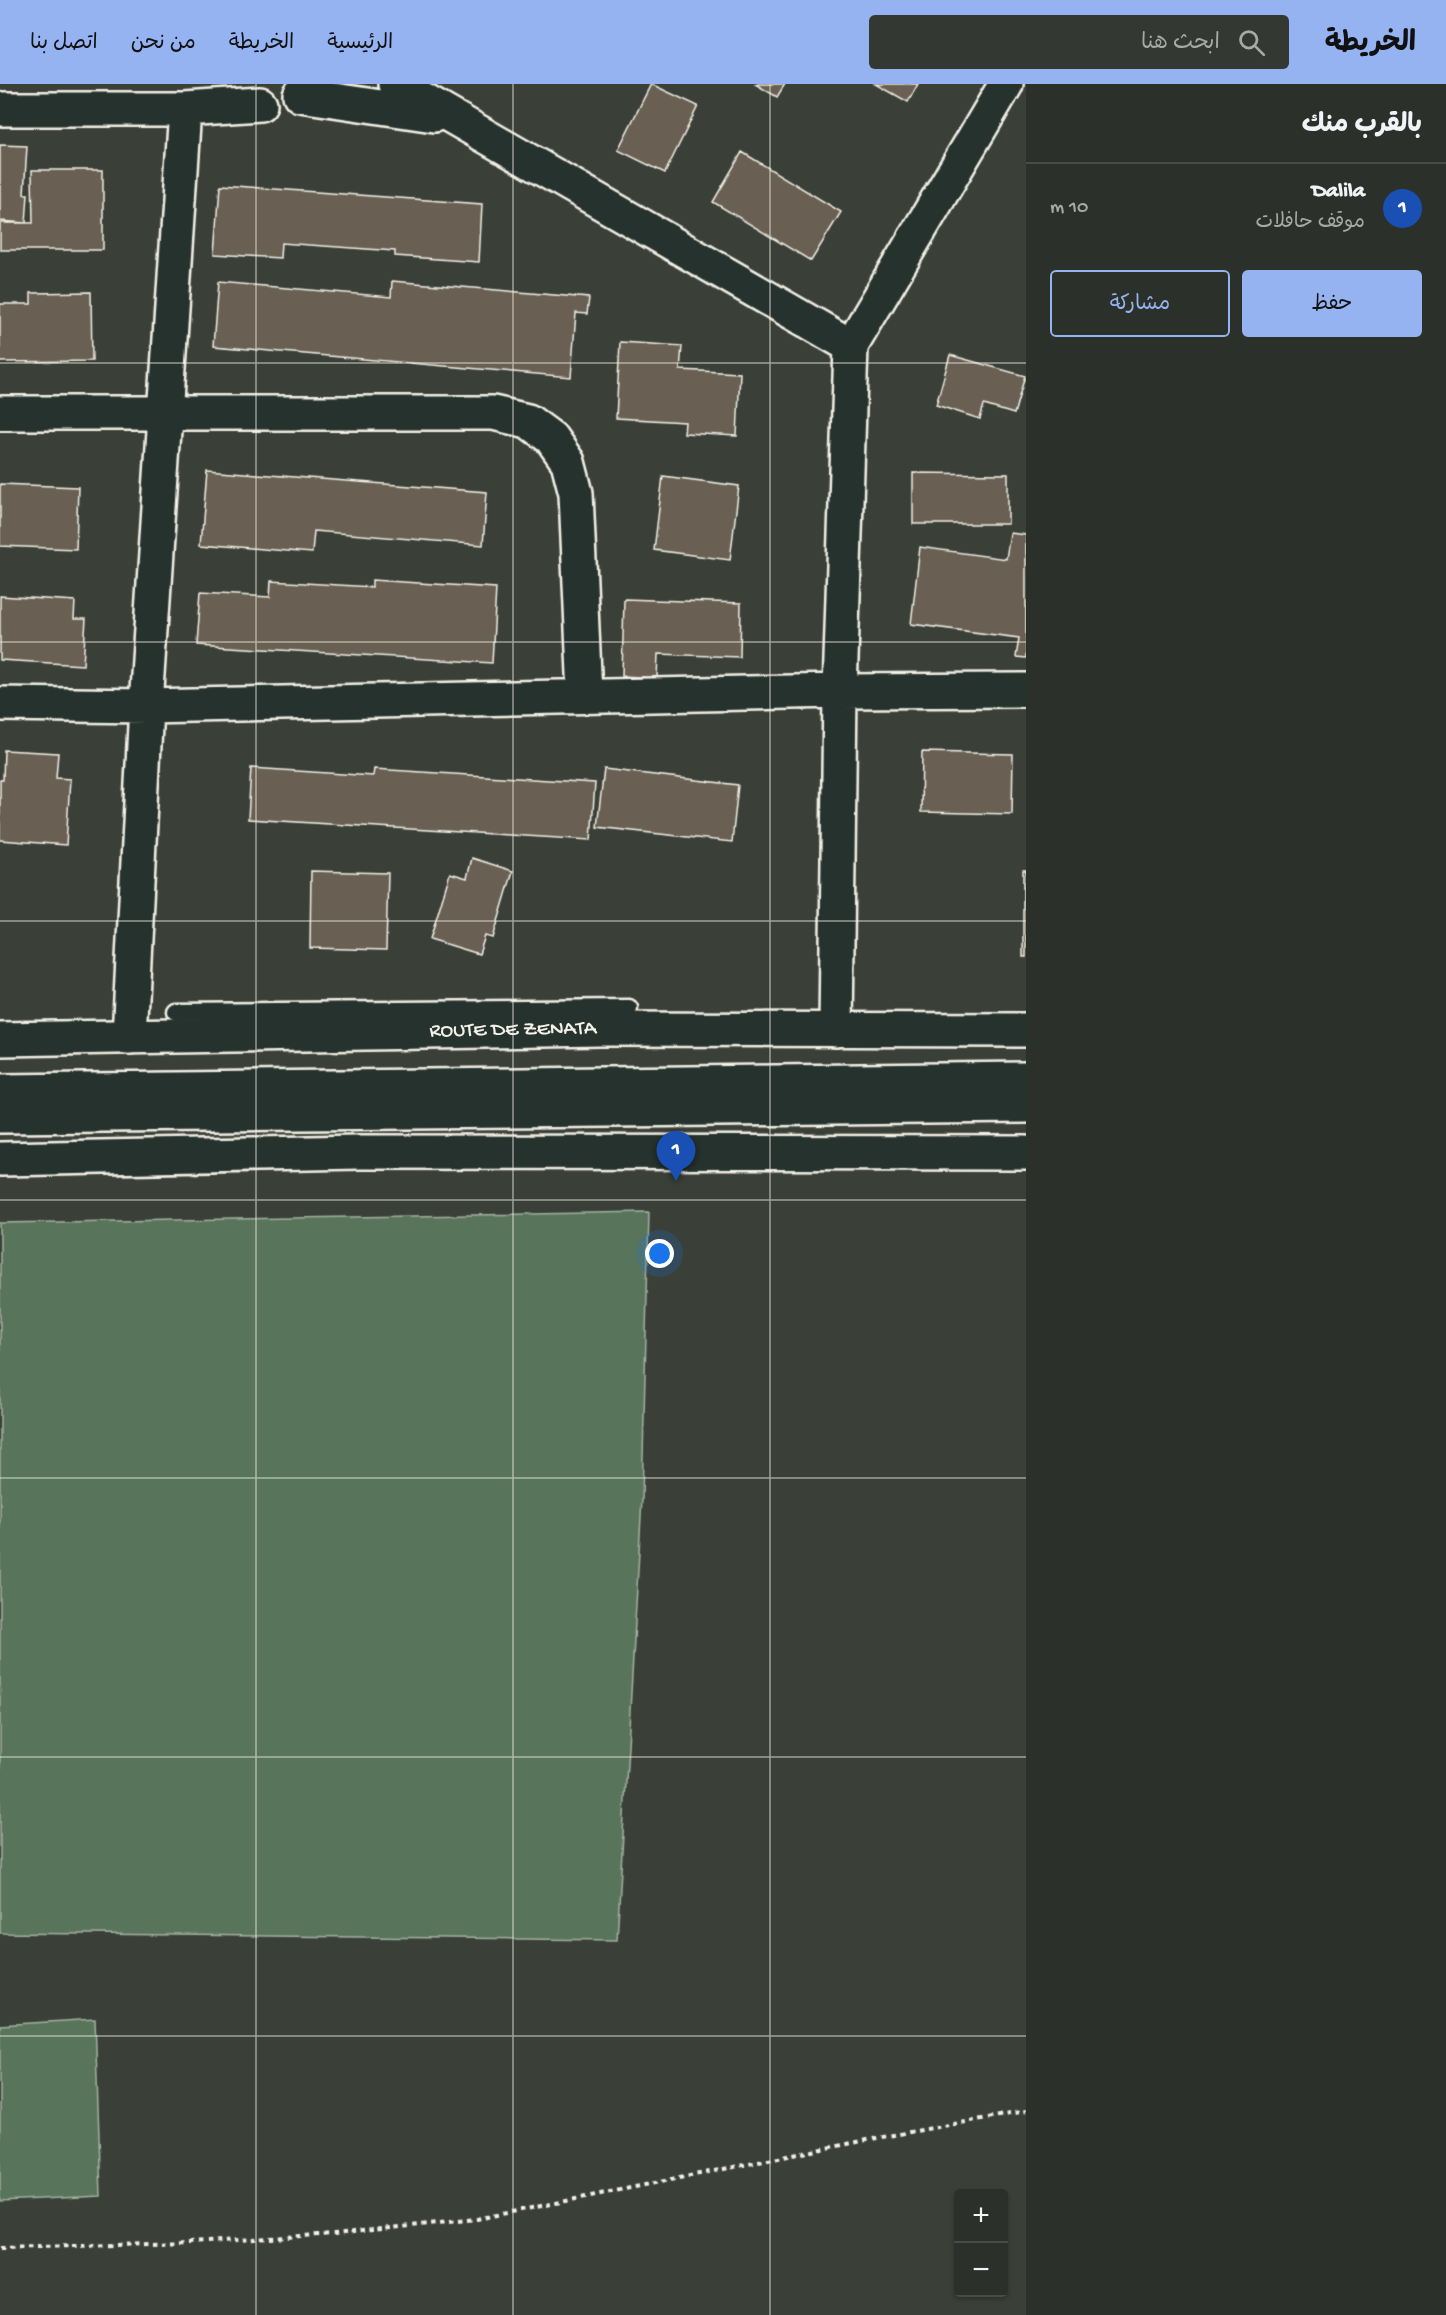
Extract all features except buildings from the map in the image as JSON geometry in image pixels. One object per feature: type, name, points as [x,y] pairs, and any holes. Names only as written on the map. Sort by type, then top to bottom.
[{"type":"street","points":[[395,84],[450,118],[851,346]]},
{"type":"street","points":[[836,1030],[840,691],[851,346],[1005,84]]},
{"type":"street","points":[[0,109],[184,109],[247,94],[285,104],[305,90],[450,118]]},
{"type":"street","points":[[129,1037],[146,706],[184,109]]},
{"type":"street","points":[[0,413],[493,413],[528,421],[551,438],[568,462],[576,492],[585,696]]},
{"type":"street","points":[[0,704],[146,706],[840,691],[1026,690]]},
{"type":"street","name":"ROUTE DE ZENATA","points":[[0,1040],[129,1037],[226,1023],[600,1029],[1026,1030]]},
{"type":"street","points":[[0,1091],[1026,1079]]},
{"type":"street","points":[[0,1116],[1026,1106]]},
{"type":"street","points":[[0,1159],[359,1152],[1026,1153]]},
{"type":"lane","points":[[176,1012],[226,1023],[629,1008]]},
{"type":"path","points":[[0,2248],[201,2242],[334,2234],[477,2219],[877,2138],[1026,2111]]},
{"type":"green space","points":[[649,1212],[642,1499],[617,1940],[0,1933],[0,1223]]},
{"type":"green space","points":[[95,2019],[101,2196],[0,2201],[0,2025]]},
{"type":"place","name":"Dalila","points":[[676,1181]]}]
